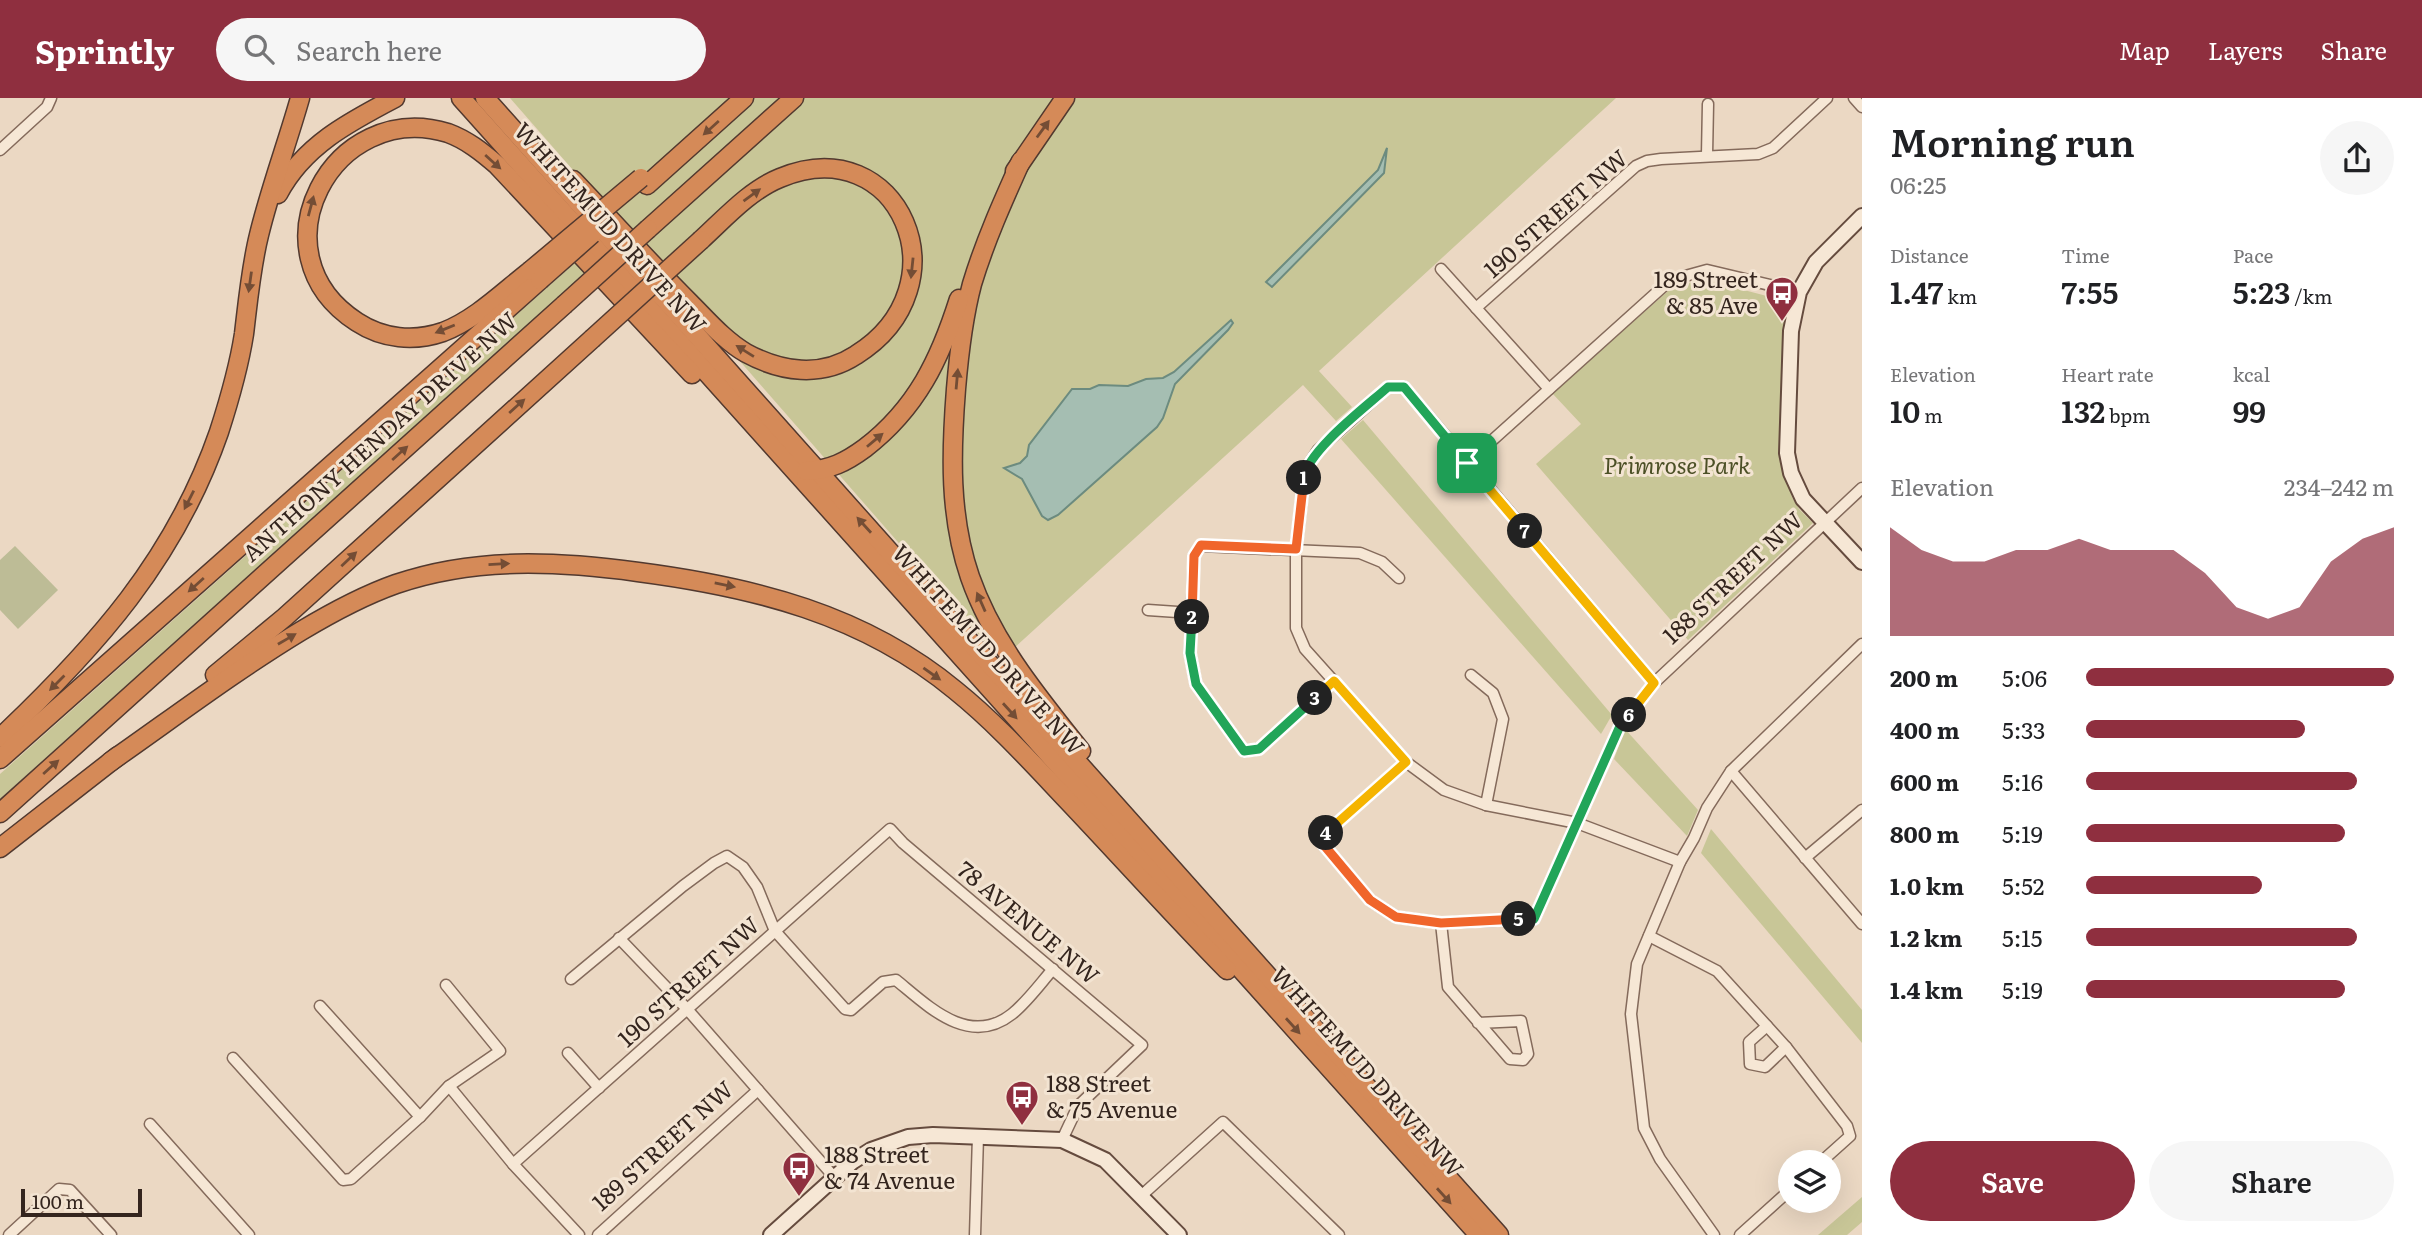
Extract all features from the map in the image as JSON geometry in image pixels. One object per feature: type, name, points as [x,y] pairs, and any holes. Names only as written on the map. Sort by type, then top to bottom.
[{"type":"highway","points":[[0,738],[94,644],[126,603],[168,543],[200,479],[219,431],[243,338],[258,235],[300,98]]},
{"type":"highway","points":[[258,235],[280,191],[305,155],[348,123],[395,98]]},
{"type":"highway","name":"WHITEMUD DRIVE NW","points":[[461,98],[1479,1235]]},
{"type":"highway","name":"WHITEMUD DRIVE NW","points":[[485,98],[1499,1235]]},
{"type":"highway","points":[[0,848],[110,762],[285,617],[592,339],[701,240],[753,194],[778,178],[794,173],[833,169],[864,179],[881,190],[896,206],[911,238],[914,269],[904,304],[893,323],[867,348],[848,361],[825,369],[788,370],[742,351],[713,326],[496,98]]},
{"type":"highway","name":"ANTHONY HENDAY DRIVE NW","points":[[0,759],[535,276],[644,181],[678,157],[744,98]]},
{"type":"highway","name":"ANTHONY HENDAY DRIVE NW","points":[[0,813],[794,98]]},
{"type":"highway","points":[[792,469],[815,471],[833,468],[849,460],[877,439],[912,402],[932,370],[979,237],[997,201],[1065,98]]},
{"type":"highway","points":[[535,276],[443,332],[415,338],[379,334],[359,324],[341,310],[325,292],[318,279],[307,239],[312,200],[320,182],[335,162],[354,145],[380,132],[407,127],[430,128],[446,132],[473,145],[503,172],[838,531],[899,587]]},
{"type":"highway","points":[[1021,161],[986,240],[966,310],[953,425],[952,486],[957,533],[971,578],[999,639],[1059,724],[1194,895]]},
{"type":"highway","points":[[110,762],[265,652],[333,612],[374,593],[417,578],[482,565],[540,562],[587,565],[727,585],[785,600],[851,626],[900,652],[954,689],[995,725],[1032,763],[1226,969],[1274,1006]]},
{"type":"street","points":[[0,149],[47,107],[51,98]]},
{"type":"street","name":"190 STREET NW","points":[[1476,309],[1636,166],[1647,161],[1707,155],[1758,154],[1773,148],[1827,98]]},
{"type":"street","points":[[1854,98],[1862,107]]},
{"type":"street","points":[[1707,155],[1708,104]]},
{"type":"street","points":[[1862,216],[1816,262],[1799,292],[1791,331],[1787,453],[1791,472],[1803,499],[1862,562]]},
{"type":"street","points":[[1441,269],[1549,389]]},
{"type":"street","points":[[1467,463],[1666,284],[1707,270],[1799,292]]},
{"type":"street","points":[[1654,683],[1404,387],[1388,387],[1318,450],[1305,470],[1296,549],[1296,628],[1305,649],[1406,762],[1444,790],[1486,805],[1577,823],[1680,862]]},
{"type":"street","name":"188 STREET NW","points":[[1406,762],[1325,834],[1323,844],[1370,900],[1396,917],[1441,923],[1534,919],[1620,726],[1654,683],[1862,488]]},
{"type":"street","points":[[1334,681],[1259,749],[1244,751],[1196,684],[1190,653],[1194,556],[1201,545],[1360,553],[1382,562],[1399,578]]},
{"type":"street","points":[[1148,610],[1192,613]]},
{"type":"street","points":[[1714,1235],[1660,1159],[1644,1128],[1631,1014],[1637,964],[1680,862],[1695,838],[1707,807],[1731,771],[1862,644]]},
{"type":"street","points":[[1471,676],[1493,693],[1503,719],[1486,805]]},
{"type":"street","points":[[1731,771],[1862,925]]},
{"type":"street","points":[[1805,858],[1862,810]]},
{"type":"street","name":"190 STREET NW","points":[[513,1164],[890,829]]},
{"type":"street","name":"78 AVENUE NW","points":[[890,829],[903,843],[1142,1045],[1079,1106],[1062,1140]]},
{"type":"street","points":[[571,979],[714,863],[727,856],[743,867],[757,887],[775,931],[845,1009],[851,1010],[883,982],[897,980],[947,1020],[963,1025],[994,1023],[1009,1017],[1019,1008],[1053,969]]},
{"type":"street","points":[[1441,923],[1448,987],[1478,1023],[1510,1059],[1523,1060],[1528,1054],[1521,1021],[1478,1023]]},
{"type":"street","points":[[1648,936],[1717,971],[1786,1047],[1847,1126],[1850,1136],[1834,1150]]},
{"type":"street","points":[[619,938],[687,1009],[835,1178]]},
{"type":"street","points":[[233,1058],[343,1180],[351,1179],[420,1118],[449,1086],[500,1051],[446,985]]},
{"type":"street","points":[[320,1006],[420,1118]]},
{"type":"street","points":[[1767,1026],[1749,1042],[1750,1064],[1765,1066],[1786,1047]]},
{"type":"street","points":[[568,1053],[599,1088]]},
{"type":"street","points":[[449,1086],[513,1164],[579,1235]]},
{"type":"street","name":"189 STREET NW","points":[[598,1235],[758,1090]]},
{"type":"street","points":[[1141,1196],[1223,1122],[1339,1235]]},
{"type":"street","points":[[150,1124],[249,1235]]},
{"type":"street","points":[[771,1235],[835,1178],[872,1150],[908,1137],[933,1135],[1062,1140],[1105,1160],[1179,1235]]},
{"type":"street","points":[[975,1235],[978,1136]]},
{"type":"street","points":[[9,1235],[59,1189],[70,1189],[111,1235]]},
{"type":"street","points":[[1740,1235],[1778,1201]]},
{"type":"green space","points":[[510,98],[1616,98],[1319,371],[1352,407],[1336,421],[1303,385],[1001,660]]},
{"type":"green space","points":[[577,261],[586,272],[0,799],[0,774]]},
{"type":"green space","name":"Primrose Park","points":[[1706,280],[1790,302],[1782,412],[1782,464],[1792,497],[1813,523],[1688,640],[1536,464],[1581,424],[1552,393],[1675,285]]},
{"type":"green space","points":[[1363,420],[1612,715],[1601,734],[1341,439]]},
{"type":"green space","points":[[15,546],[58,590],[18,629],[0,610],[0,560]]},
{"type":"green space","points":[[1625,729],[1698,810],[1687,836],[1614,759]]},
{"type":"green space","points":[[1711,829],[1862,1010],[1862,1043],[1701,853]]},
{"type":"green space","points":[[1862,1197],[1862,1222],[1847,1235],[1818,1235]]},
{"type":"shaded area","points":[[1387,148],[1384,173],[1272,287],[1266,282],[1378,170]]},
{"type":"shaded area","points":[[1231,320],[1233,323],[1228,330],[1175,384],[1157,427],[1058,515],[1048,520],[1042,516],[1022,479],[1004,468],[1020,463],[1027,456],[1029,445],[1072,389],[1090,389],[1099,385],[1128,386],[1146,379],[1163,378],[1174,372]]},
{"type":"place","name":"189 Street & 85 Ave","points":[[1782,323]]},
{"type":"place","name":"188 Street & 75 Avenue","points":[[1022,1127]]},
{"type":"place","name":"188 Street & 74 Avenue","points":[[799,1198]]},
{"type":"route","points":[[1388,387],[1404,387],[1467,463],[1654,683],[1620,726],[1534,919],[1441,923],[1396,917],[1370,900],[1323,844],[1325,834],[1406,762],[1334,681],[1259,749],[1244,751],[1196,684],[1190,653],[1194,556],[1201,545],[1296,549],[1305,470],[1318,450],[1388,387]]}]
